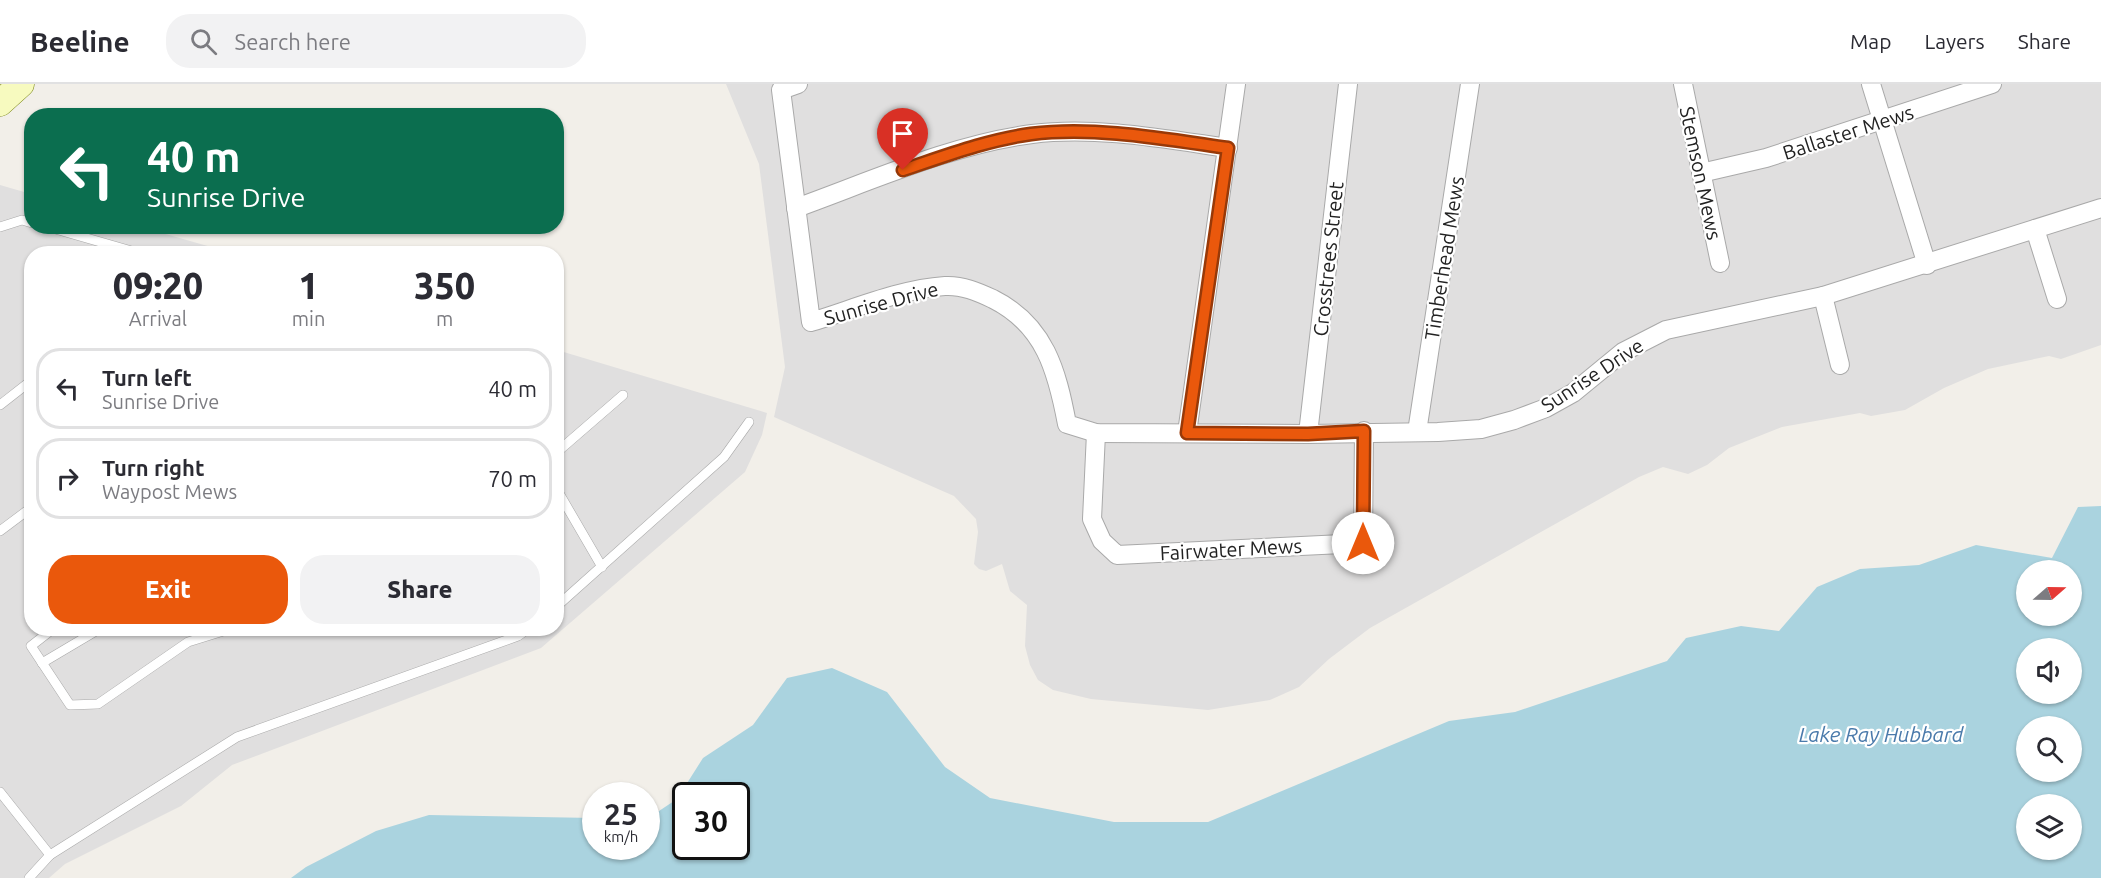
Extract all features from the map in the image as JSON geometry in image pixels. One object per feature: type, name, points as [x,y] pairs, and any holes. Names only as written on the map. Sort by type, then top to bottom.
[{"type":"street","points":[[0,104],[21,84]]},
{"type":"street","points":[[1187,433],[1236,84]]},
{"type":"street","name":"Crosstrees Street","points":[[1308,434],[1348,84]]},
{"type":"street","name":"Timberhead Mews","points":[[1417,432],[1470,84]]},
{"type":"street","name":"Stemson Mews","points":[[1683,84],[1720,263]]},
{"type":"street","points":[[1871,84],[1927,265]]},
{"type":"street","name":"Ballaster Mews","points":[[1701,173],[1766,158],[1992,84]]},
{"type":"street","name":"Sunrise Drive","points":[[789,87],[796,208],[811,322],[915,291],[947,286],[974,290],[1022,317],[1053,364],[1067,424],[1096,433],[1308,434],[1481,429],[1546,408],[1573,393],[1623,352],[1665,330],[1823,296],[1927,265],[2101,208]]},
{"type":"street","points":[[796,208],[946,155],[994,141],[1034,134],[1085,133],[1156,138],[1228,148]]},
{"type":"street","points":[[2035,230],[2057,299]]},
{"type":"street","points":[[1823,296],[1840,365]]},
{"type":"street","name":"Fairwater Mews","points":[[1096,433],[1092,519],[1102,541],[1117,555],[1363,543],[1364,431]]},
{"type":"lane","points":[[0,227],[24,221]]},
{"type":"lane","points":[[73,234],[114,246]]},
{"type":"lane","points":[[0,405],[24,386]]},
{"type":"lane","points":[[564,446],[623,395]]},
{"type":"lane","points":[[564,600],[724,457],[749,422]]},
{"type":"lane","points":[[564,502],[602,567]]},
{"type":"lane","points":[[0,531],[24,513]]},
{"type":"lane","points":[[44,636],[31,646],[70,705],[98,704],[188,642],[207,636]]},
{"type":"lane","points":[[42,663],[88,636]]},
{"type":"lane","points":[[29,878],[50,855],[237,737],[462,657],[512,636]]},
{"type":"lane","points":[[0,792],[50,855]]},
{"type":"shaded area","points":[[726,84],[2101,84],[2101,345],[2061,359],[2049,356],[1988,369],[1944,388],[1905,410],[1871,416],[1860,413],[1782,427],[1729,448],[1707,465],[1688,474],[1663,467],[1639,477],[1370,628],[1329,659],[1299,687],[1270,700],[1208,710],[1091,699],[1053,690],[1038,680],[1030,665],[1025,646],[1027,605],[1010,591],[1002,564],[986,571],[974,564],[978,532],[976,519],[954,496],[774,417],[785,367],[759,164]]},
{"type":"shaded area","points":[[0,185],[24,192],[24,234],[166,234],[208,246],[24,246],[24,636],[555,636],[541,648],[232,765],[181,806],[65,864],[49,878],[0,878]]},
{"type":"shaded area","points":[[564,352],[767,413],[762,435],[745,472],[564,628]]},
{"type":"water","name":"Lake Ray Hubbard","points":[[2101,506],[2101,878],[291,878],[306,867],[376,831],[429,815],[582,818],[582,860],[660,860],[660,810],[672,802],[672,860],[750,860],[750,782],[688,782],[703,758],[753,725],[787,678],[832,668],[887,692],[945,767],[990,798],[1114,822],[1208,822],[1449,721],[1515,712],[1667,661],[1686,638],[1741,626],[1779,631],[1817,587],[1860,569],[1919,565],[1976,545],[2052,558],[2078,507]]},
{"type":"route","points":[[903,170],[994,141],[1034,134],[1085,133],[1156,138],[1228,148],[1187,433],[1308,434],[1364,431],[1363,543]]}]
